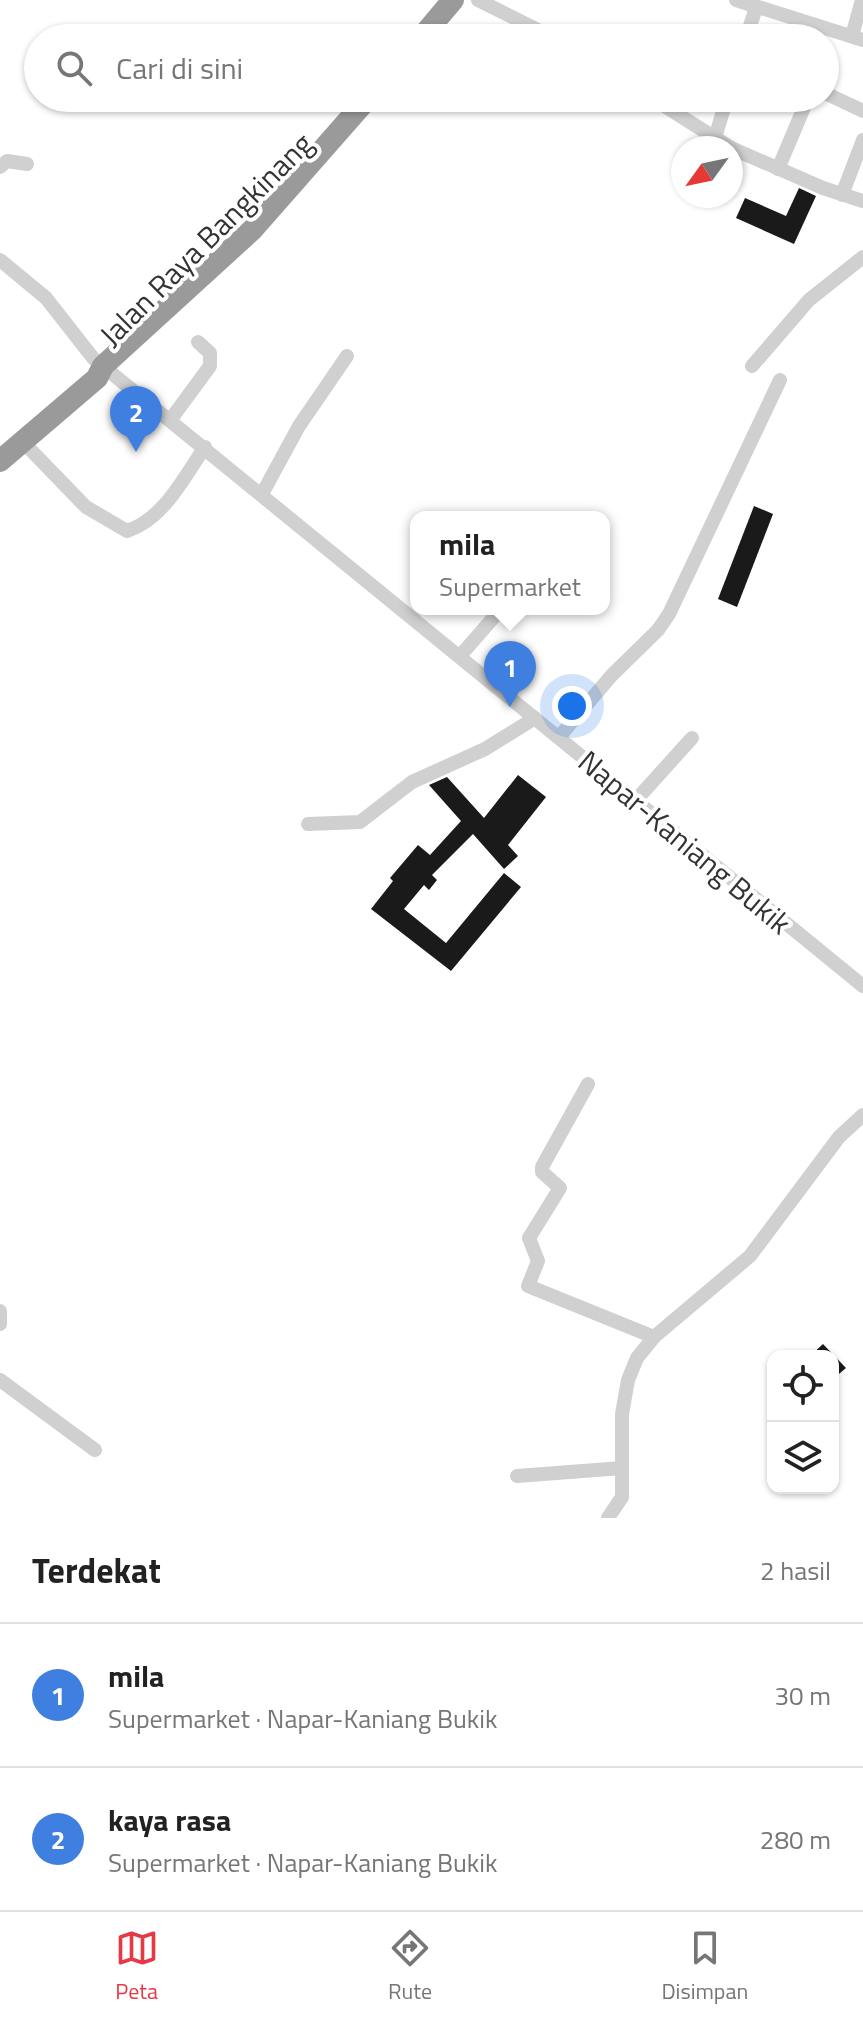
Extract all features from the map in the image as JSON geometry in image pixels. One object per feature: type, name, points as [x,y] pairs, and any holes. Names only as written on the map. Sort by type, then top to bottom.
[{"type":"highway","points":[[435,24],[453,0]]},
{"type":"highway","points":[[440,24],[467,0]]},
{"type":"highway","name":"Jalan Raya Bangkinang","points":[[355,123],[361,112]]},
{"type":"highway","name":"Jalan Raya Bangkinang","points":[[0,461],[259,237],[355,123],[368,112]]},
{"type":"street","points":[[478,0],[526,24]]},
{"type":"street","points":[[736,0],[810,24]]},
{"type":"street","points":[[857,38],[862,0]]},
{"type":"street","points":[[751,24],[756,8]]},
{"type":"street","points":[[839,100],[863,111]]},
{"type":"street","points":[[672,112],[707,136]]},
{"type":"street","points":[[716,136],[723,112]]},
{"type":"street","points":[[778,169],[802,112]]},
{"type":"street","points":[[842,195],[863,140]]},
{"type":"street","points":[[743,153],[863,201]]},
{"type":"street","points":[[0,167],[7,161],[27,164]]},
{"type":"street","points":[[752,366],[809,300],[863,257]]},
{"type":"street","name":"Napar-Kaniang Bukik","points":[[0,260],[46,298],[104,373],[171,419],[863,986]]},
{"type":"street","points":[[171,419],[210,366],[210,353],[198,342]]},
{"type":"street","points":[[262,494],[299,426],[347,356]]},
{"type":"street","points":[[559,737],[612,675],[658,630],[669,614],[780,380]]},
{"type":"street","points":[[24,443],[86,507],[127,531],[148,521],[163,506],[205,447]]},
{"type":"street","points":[[460,656],[496,615]]},
{"type":"street","points":[[308,824],[360,822],[412,782],[485,749],[535,718]]},
{"type":"street","points":[[636,800],[692,738]]},
{"type":"street","points":[[588,1084],[542,1167],[542,1172],[560,1188],[529,1238],[538,1261],[528,1286],[654,1337]]},
{"type":"street","points":[[608,1518],[622,1497],[622,1414],[628,1380],[637,1358],[654,1337],[750,1256],[839,1137],[863,1115]]},
{"type":"street","points":[[0,1311],[0,1324]]},
{"type":"street","points":[[0,1380],[95,1450]]},
{"type":"street","points":[[517,1476],[622,1468]]},
{"type":"building","points":[[799,188],[816,196],[794,244],[736,218],[745,198],[786,216]]},
{"type":"building","points":[[754,506],[773,514],[737,607],[718,599]]},
{"type":"building","points":[[518,775],[546,797],[508,845],[518,856],[504,869],[473,834],[432,875],[437,880],[429,890],[424,885],[404,909],[446,943],[504,873],[521,887],[451,971],[371,909],[393,881],[390,878],[418,845],[430,855],[461,821],[429,785],[447,777],[484,818]]},
{"type":"building","points":[[839,1361],[846,1368],[839,1374]]},
{"type":"place","name":"kaya rasa","points":[[136,452]]},
{"type":"place","name":"mila","points":[[510,707]]}]
